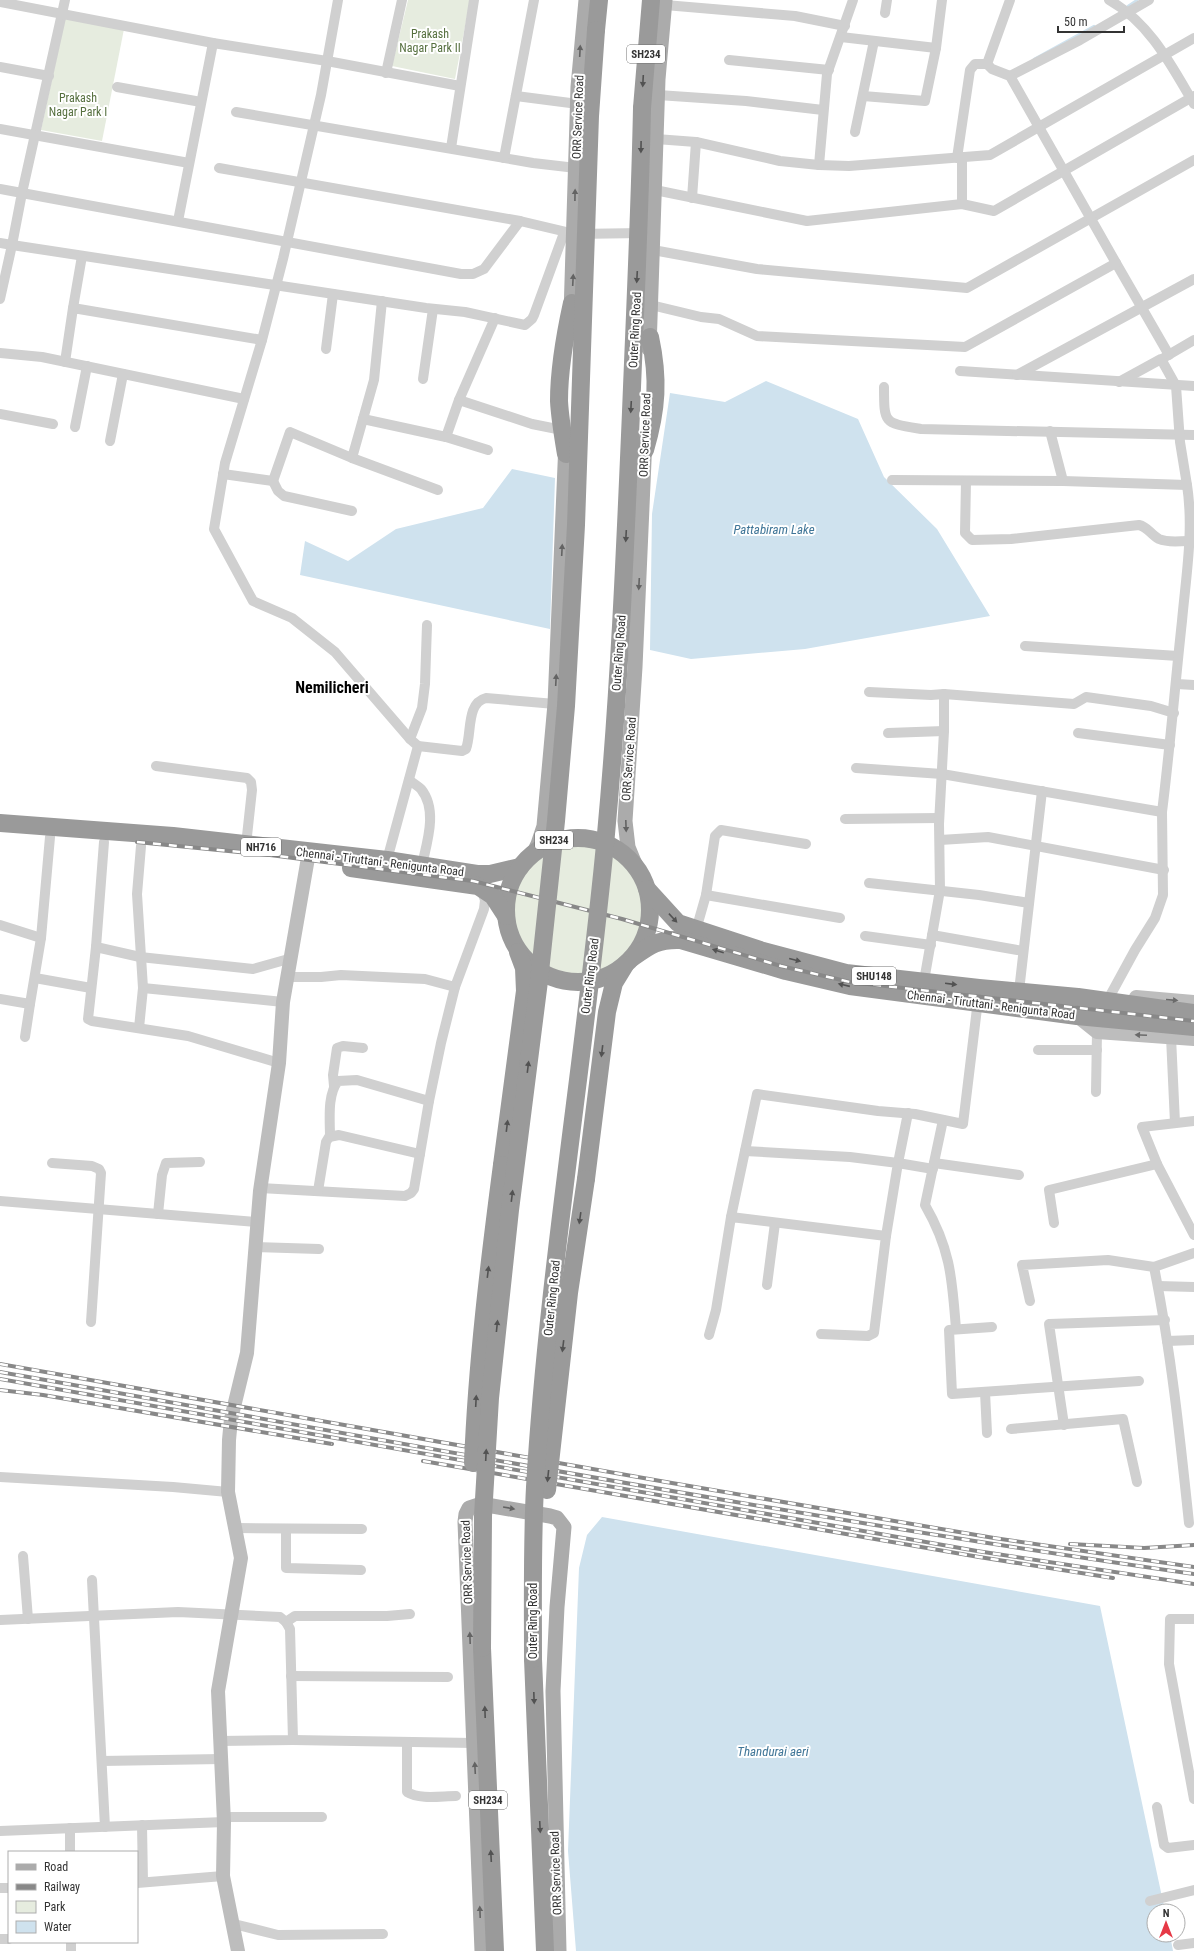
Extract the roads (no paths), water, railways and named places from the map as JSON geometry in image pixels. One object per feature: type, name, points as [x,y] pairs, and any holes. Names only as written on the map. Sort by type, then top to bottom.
[{"type":"highway","name":"SH234","points":[[495,1951],[482,1622],[483,1516],[490,1398],[511,1202],[539,981],[556,822],[567,699],[576,533],[590,116],[599,0]]},
{"type":"highway","name":"Outer Ring Road","points":[[545,1951],[533,1648],[535,1489],[560,1230],[606,835],[616,711],[626,525],[638,252],[642,108],[660,2]]},
{"type":"highway","points":[[566,454],[562,430],[560,383],[564,343],[572,303]]},
{"type":"highway","points":[[645,450],[652,424],[656,392],[654,359],[650,337]]},
{"type":"highway","name":"Chennai - Tiruttani - Renigunta Road","points":[[0,823],[173,836],[246,845],[309,858],[478,886],[493,896],[506,916]]},
{"type":"highway","name":"Chennai - Tiruttani - Renigunta Road","points":[[0,834],[309,858],[387,860],[477,874],[490,874],[526,861],[546,846],[557,842],[573,839],[590,840],[606,844],[621,853],[637,869],[647,889],[650,903],[650,918],[646,932],[630,959]]},
{"type":"highway","name":"Chennai - Tiruttani - Renigunta Road","points":[[526,861],[509,890],[506,916],[509,930],[514,943],[530,963],[551,976],[563,980],[588,981],[600,978],[612,973],[652,944],[667,940],[681,940],[786,971],[850,986],[978,995],[1019,991],[1078,996],[1194,1013]]},
{"type":"highway","name":"Chennai - Tiruttani - Renigunta Road","points":[[647,889],[678,923],[764,951],[846,973],[924,981],[978,995],[1077,1016],[1194,1027]]},
{"type":"highway","points":[[482,1622],[474,1563],[472,1530],[476,1395],[486,1292],[525,990],[524,968],[514,943]]},
{"type":"highway","points":[[533,1648],[555,1409],[586,1179],[606,1012],[614,983],[630,959]]},
{"type":"main road","name":"ORR Service Road","points":[[526,861],[542,831],[539,803],[546,752],[552,734],[555,704],[572,303],[569,234],[576,168],[581,41],[586,0]]},
{"type":"main road","points":[[650,337],[660,2]]},
{"type":"main road","name":"ORR Service Road","points":[[637,869],[626,836],[626,794],[634,680],[645,450]]},
{"type":"main road","name":"ORR Service Road","points":[[482,1951],[473,1743],[466,1514],[469,1508],[481,1504],[557,1518],[564,1527],[565,1536],[557,1607],[553,1683],[555,1840],[559,1951]]},
{"type":"street","points":[[0,299],[65,0]]},
{"type":"street","points":[[338,0],[327,62],[301,183],[262,340],[223,474],[214,529],[253,602],[292,618],[336,652],[410,739],[418,746],[462,751],[466,749],[473,710],[476,702],[480,699],[486,698],[555,704]]},
{"type":"street","points":[[386,73],[402,0]]},
{"type":"street","points":[[451,148],[474,0]]},
{"type":"street","points":[[504,158],[533,0]]},
{"type":"street","points":[[819,165],[828,70],[845,26],[853,0]]},
{"type":"street","points":[[885,13],[887,0]]},
{"type":"street","points":[[862,96],[925,101],[936,48],[942,0]]},
{"type":"street","points":[[988,64],[1010,0]]},
{"type":"street","points":[[655,190],[807,221],[962,204],[994,211],[1063,171],[1193,100],[1166,54],[1129,12],[1109,0]]},
{"type":"street","points":[[1010,76],[1080,40],[1149,0]]},
{"type":"street","points":[[0,2],[213,43],[460,86]]},
{"type":"street","points":[[660,2],[796,16],[845,26]]},
{"type":"street","points":[[841,37],[936,48]]},
{"type":"street","points":[[656,139],[696,142],[780,161],[819,165],[849,166],[990,155],[1194,38]]},
{"type":"street","points":[[855,132],[874,41]]},
{"type":"street","points":[[178,222],[213,43]]},
{"type":"street","points":[[729,60],[828,70]]},
{"type":"street","points":[[962,204],[959,158],[970,70],[975,64],[988,64]]},
{"type":"street","points":[[988,64],[992,69],[1010,76],[1141,308],[1165,357],[1176,386],[1179,435],[1188,485],[1191,517],[1188,541],[1191,562],[1178,656],[1177,684],[1162,812],[1164,870],[1163,895],[1155,918],[1135,950],[1111,994]]},
{"type":"street","points":[[0,67],[49,76]]},
{"type":"street","points":[[117,87],[201,102]]},
{"type":"street","points":[[658,95],[746,101],[824,110]]},
{"type":"street","points":[[516,96],[578,104]]},
{"type":"street","points":[[236,112],[504,158],[576,168]]},
{"type":"street","points":[[0,129],[189,163]]},
{"type":"street","points":[[692,198],[696,142]]},
{"type":"street","points":[[653,250],[757,269],[967,288],[1194,160]]},
{"type":"street","points":[[219,168],[520,222],[569,234],[654,233]]},
{"type":"street","points":[[0,189],[461,274],[473,274],[484,269],[494,258],[520,222]]},
{"type":"street","points":[[0,243],[495,318],[522,325],[532,319],[569,234]]},
{"type":"street","points":[[65,362],[82,256]]},
{"type":"street","points":[[651,305],[701,317],[718,319],[757,336],[965,347],[1116,263]]},
{"type":"street","points":[[1017,375],[1194,279]]},
{"type":"street","points":[[326,349],[334,294]]},
{"type":"street","points":[[352,458],[374,380],[382,301]]},
{"type":"street","points":[[73,308],[262,340]]},
{"type":"street","points":[[423,379],[433,309]]},
{"type":"street","points":[[446,437],[459,400],[495,318]]},
{"type":"street","points":[[1119,382],[1194,340]]},
{"type":"street","points":[[0,353],[42,356],[244,399]]},
{"type":"street","points":[[75,427],[87,366]]},
{"type":"street","points":[[960,371],[1194,386]]},
{"type":"street","points":[[110,441],[123,374]]},
{"type":"street","points":[[884,387],[884,412],[886,418],[897,425],[921,429],[1194,435]]},
{"type":"street","points":[[459,400],[532,424],[562,430]]},
{"type":"street","points":[[0,414],[53,424]]},
{"type":"street","points":[[364,419],[446,437],[488,450]]},
{"type":"street","points":[[1050,431],[1063,482]]},
{"type":"street","points":[[352,511],[284,496],[278,491],[273,481],[290,432],[352,458],[438,490]]},
{"type":"street","points":[[223,474],[273,481]]},
{"type":"street","points":[[892,480],[1188,485]]},
{"type":"street","points":[[966,481],[965,533],[972,540],[1011,539],[1139,525],[1147,528],[1160,539],[1167,541],[1188,541]]},
{"type":"street","points":[[410,739],[422,708],[425,684],[427,625]]},
{"type":"street","points":[[1025,646],[1178,656]]},
{"type":"street","points":[[1177,684],[1194,684]]},
{"type":"street","points":[[869,692],[931,695],[944,694],[1074,704],[1086,697],[1151,706],[1174,713]]},
{"type":"street","points":[[924,981],[940,890],[940,818],[944,694]]},
{"type":"street","points":[[888,733],[944,731]]},
{"type":"street","points":[[1078,733],[1170,745]]},
{"type":"street","points":[[387,860],[418,746]]},
{"type":"street","points":[[156,766],[247,778],[251,782],[252,790],[246,845]]},
{"type":"street","points":[[856,768],[942,774],[1162,812]]},
{"type":"street","points":[[409,780],[421,789],[428,803],[430,829],[422,865]]},
{"type":"street","points":[[1019,991],[1042,791]]},
{"type":"street","points":[[845,819],[940,818]]},
{"type":"street","points":[[696,930],[706,895],[714,836],[721,830],[806,844]]},
{"type":"street","points":[[25,1037],[41,938],[50,837]]},
{"type":"street","points":[[940,840],[988,837],[1164,870]]},
{"type":"street","points":[[104,842],[96,947],[88,1019],[92,1021],[188,1036],[279,1063]]},
{"type":"street","points":[[139,1028],[143,988],[140,957],[138,894],[141,846]]},
{"type":"street","points":[[238,1951],[234,1924],[223,1876],[224,1820],[218,1691],[241,1558],[237,1528],[228,1492],[228,1440],[231,1419],[247,1353],[260,1188],[279,1063],[283,1002],[289,977],[309,858]]},
{"type":"street","points":[[869,883],[940,890],[1028,903]]},
{"type":"street","points":[[260,1188],[405,1196],[411,1193],[414,1189],[429,1101],[441,1043],[456,988],[484,909],[485,900],[483,893],[478,886]]},
{"type":"street","points":[[706,895],[840,918]]},
{"type":"street","points":[[0,925],[41,938]]},
{"type":"street","points":[[865,936],[932,940],[1023,951]]},
{"type":"street","points":[[96,947],[140,957],[253,969],[292,958]]},
{"type":"street","points":[[289,977],[321,977],[341,975],[425,979],[456,988]]},
{"type":"street","points":[[35,978],[91,988]]},
{"type":"street","points":[[143,988],[283,1002]]},
{"type":"street","points":[[1078,996],[1111,994],[1194,1002]]},
{"type":"street","points":[[710,1335],[716,1310],[731,1217],[757,1094],[878,1111],[908,1113],[964,1124],[978,995]]},
{"type":"street","points":[[0,999],[30,1004]]},
{"type":"street","points":[[1077,1016],[1097,1032],[1194,1039]]},
{"type":"street","points":[[1096,1092],[1097,1032]]},
{"type":"street","points":[[1171,1037],[1175,1123]]},
{"type":"street","points":[[318,1191],[326,1142],[330,1137],[330,1115],[334,1086],[333,1075],[337,1048],[343,1046],[364,1048]]},
{"type":"street","points":[[1038,1050],[1097,1050]]},
{"type":"street","points":[[334,1086],[338,1081],[357,1080],[429,1101]]},
{"type":"street","points":[[821,1334],[868,1336],[874,1333],[886,1236],[898,1162],[908,1113]]},
{"type":"street","points":[[942,1120],[925,1205],[938,1227],[951,1268],[956,1329]]},
{"type":"street","points":[[1194,1120],[1142,1127],[1157,1164],[1194,1235]]},
{"type":"street","points":[[330,1137],[339,1135],[420,1154]]},
{"type":"street","points":[[745,1151],[850,1157],[1019,1175]]},
{"type":"street","points":[[158,1214],[162,1175],[166,1163],[200,1162]]},
{"type":"street","points":[[52,1163],[92,1166],[99,1169],[101,1173],[91,1322]]},
{"type":"street","points":[[1054,1223],[1049,1190],[1157,1164]]},
{"type":"street","points":[[0,1201],[257,1222]]},
{"type":"street","points":[[731,1217],[886,1236]]},
{"type":"street","points":[[767,1285],[775,1223]]},
{"type":"street","points":[[256,1247],[318,1249]]},
{"type":"street","points":[[1030,1301],[1022,1265],[1108,1260],[1154,1267],[1194,1253]]},
{"type":"street","points":[[1154,1267],[1165,1320],[1179,1422],[1189,1523]]},
{"type":"street","points":[[1158,1286],[1194,1286]]},
{"type":"street","points":[[1064,1425],[1049,1324],[1165,1320]]},
{"type":"street","points":[[992,1328],[949,1330],[952,1394],[1139,1381]]},
{"type":"street","points":[[1167,1341],[1194,1340]]},
{"type":"street","points":[[985,1392],[987,1433]]},
{"type":"street","points":[[1011,1429],[1123,1419],[1137,1482]]},
{"type":"street","points":[[0,1477],[228,1492]]},
{"type":"street","points":[[237,1528],[362,1529]]},
{"type":"street","points":[[286,1529],[286,1568],[361,1570]]},
{"type":"street","points":[[23,1556],[28,1619]]},
{"type":"street","points":[[92,1580],[105,1827]]},
{"type":"street","points":[[0,1620],[178,1612],[280,1617],[286,1622],[290,1629],[292,1740]]},
{"type":"street","points":[[286,1622],[295,1616],[380,1616],[410,1614]]},
{"type":"street","points":[[1194,1619],[1170,1618],[1169,1664],[1192,1779],[1194,1799]]},
{"type":"street","points":[[291,1676],[448,1677]]},
{"type":"street","points":[[220,1741],[292,1740],[473,1743]]},
{"type":"street","points":[[407,1742],[407,1792],[412,1796],[456,1796]]},
{"type":"street","points":[[102,1761],[221,1759]]},
{"type":"street","points":[[1157,1807],[1164,1845],[1168,1848],[1194,1845]]},
{"type":"street","points":[[0,1831],[224,1820],[322,1817]]},
{"type":"street","points":[[142,1825],[140,1882],[223,1876]]},
{"type":"street","points":[[70,1828],[70,1851]]},
{"type":"street","points":[[1150,1901],[1194,1890]]},
{"type":"street","points":[[234,1924],[278,1935],[383,1934]]},
{"type":"street","points":[[1178,1945],[1194,1943]]},
{"type":"water","name":"Pattabiram Lake","points":[[766,381],[858,419],[884,477],[937,529],[990,616],[805,649],[691,659],[650,650],[652,514],[670,393],[725,402]]},
{"type":"water","points":[[512,469],[555,478],[550,629],[300,575],[305,541],[348,561],[396,529],[483,508]]},
{"type":"water","name":"Thandurai aeri","points":[[602,1517],[1100,1606],[1163,1903],[1146,1903],[1146,1943],[1172,1943],[1173,1951],[576,1951],[568,1851],[579,1568],[587,1535]]},
{"type":"waterway","points":[[1128,6],[1137,0]]},
{"type":"waterway","points":[[1034,59],[1094,26]]},
{"type":"railway","points":[[137,842],[270,855],[473,881],[622,919],[781,966],[850,982],[1194,1021]]},
{"type":"railway","points":[[0,1364],[666,1482],[994,1538],[1194,1567]]},
{"type":"railway","points":[[0,1372],[596,1478],[1044,1552],[1194,1574]]},
{"type":"railway","points":[[0,1379],[977,1551],[1194,1584]]},
{"type":"railway","points":[[0,1390],[43,1395],[332,1444]]},
{"type":"railway","points":[[423,1461],[979,1557],[1113,1578]]},
{"type":"railway","points":[[1070,1544],[1144,1548],[1194,1545]]},
{"type":"district","name":"Nemilicheri","points":[[332,687]]},
{"type":"park label","name":"Prakash Nagar Park II","points":[[430,41]]},
{"type":"park label","name":"Prakash Nagar Park I","points":[[78,105]]}]
